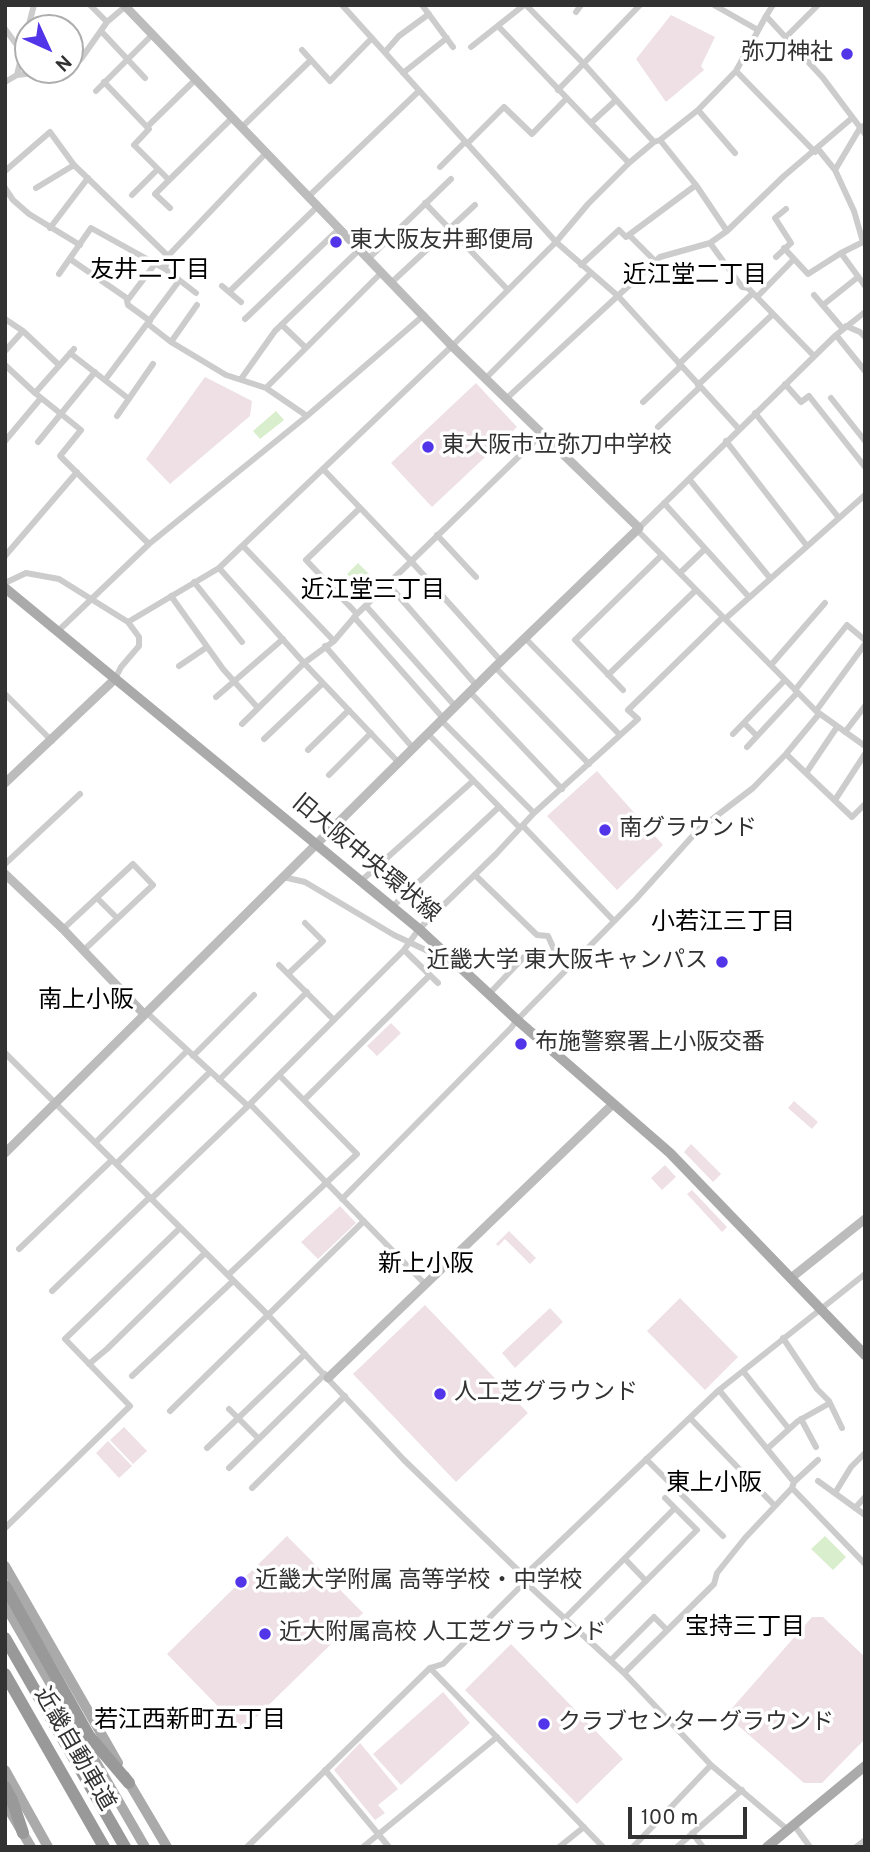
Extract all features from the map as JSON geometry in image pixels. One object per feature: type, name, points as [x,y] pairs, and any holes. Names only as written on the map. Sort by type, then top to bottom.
[{"type":"highway","points":[[5,1586],[89,1736],[129,1783]]},
{"type":"highway","name":"近畿自動車道","points":[[5,1638],[125,1847]]},
{"type":"highway","name":"近畿自動車道","points":[[5,1674],[104,1847]]},
{"type":"highway","points":[[5,1787],[23,1833]]},
{"type":"main road","name":"旧大阪中央環状線","points":[[6,588],[419,929],[517,1020],[670,1153],[865,1355]]},
{"type":"main road","points":[[5,1566],[166,1847]]},
{"type":"main road","points":[[5,1605],[145,1847]]},
{"type":"main road","points":[[767,1847],[865,1766]]},
{"type":"main road","points":[[5,1770],[48,1847]]},
{"type":"main road","points":[[5,1803],[31,1847]]},
{"type":"street","points":[[90,5],[107,22]]},
{"type":"street","points":[[342,5],[556,242],[618,296],[738,429]]},
{"type":"street","points":[[422,5],[453,47]]},
{"type":"street","points":[[471,47],[525,5],[657,141],[696,185],[702,198],[727,231]]},
{"type":"street","points":[[576,12],[581,5]]},
{"type":"street","points":[[558,90],[640,5]]},
{"type":"street","points":[[714,5],[758,30]]},
{"type":"street","points":[[128,622],[219,568],[243,546],[452,346],[556,242],[588,204],[629,163],[698,110],[736,71],[773,5]]},
{"type":"street","points":[[786,37],[818,5]]},
{"type":"street","points":[[84,55],[107,22],[126,6],[452,346],[543,433],[796,692],[817,712],[865,746]]},
{"type":"street","points":[[385,52],[399,36],[429,14]]},
{"type":"street","points":[[765,16],[823,78],[863,129],[835,170]]},
{"type":"street","points":[[498,26],[629,163]]},
{"type":"street","points":[[101,31],[145,78]]},
{"type":"street","points":[[96,91],[152,35]]},
{"type":"street","points":[[302,50],[330,80],[372,38]]},
{"type":"street","points":[[403,72],[447,38]]},
{"type":"street","points":[[242,127],[311,60]]},
{"type":"street","points":[[736,71],[835,170],[864,241],[808,274],[784,248]]},
{"type":"street","points":[[169,180],[134,145],[149,129],[147,127],[195,80]]},
{"type":"street","points":[[104,82],[147,127]]},
{"type":"street","points":[[309,196],[419,91]]},
{"type":"street","points":[[440,167],[504,107],[532,134],[566,99]]},
{"type":"street","points":[[591,124],[616,100]]},
{"type":"street","points":[[698,110],[735,153]]},
{"type":"street","points":[[170,208],[155,194],[233,117]]},
{"type":"street","points":[[507,398],[660,257],[710,243],[727,231],[852,118]]},
{"type":"street","points":[[5,171],[50,132],[74,165],[168,256]]},
{"type":"street","points":[[165,269],[168,256],[267,152]]},
{"type":"street","points":[[36,188],[74,165]]},
{"type":"street","points":[[132,195],[158,169]]},
{"type":"street","points":[[50,228],[88,178]]},
{"type":"street","points":[[369,258],[451,179]]},
{"type":"street","points":[[581,265],[619,230],[626,237],[696,185]]},
{"type":"street","points":[[5,188],[13,200],[29,214],[80,245]]},
{"type":"street","points":[[425,203],[508,290]]},
{"type":"street","points":[[392,282],[475,205]]},
{"type":"street","points":[[229,292],[318,206]]},
{"type":"street","points":[[776,257],[791,243],[775,218],[786,209]]},
{"type":"street","points":[[59,274],[91,228],[165,269],[196,293]]},
{"type":"street","points":[[245,319],[340,229]]},
{"type":"street","points":[[629,235],[656,262]]},
{"type":"street","points":[[710,243],[742,287],[748,288],[814,356]]},
{"type":"street","points":[[241,379],[282,325],[360,249]]},
{"type":"street","points":[[841,253],[865,286]]},
{"type":"street","points":[[70,259],[128,299]]},
{"type":"street","points":[[643,402],[794,259]]},
{"type":"street","points":[[155,264],[128,299],[128,305],[171,342],[226,375],[266,388],[307,416]]},
{"type":"street","points":[[266,388],[382,272]]},
{"type":"street","points":[[486,378],[590,274]]},
{"type":"street","points":[[823,305],[858,277]]},
{"type":"street","points":[[105,380],[179,281]]},
{"type":"street","points":[[222,286],[241,302]]},
{"type":"street","points":[[814,295],[845,328],[860,332],[865,337]]},
{"type":"street","points":[[171,342],[197,305]]},
{"type":"street","points":[[5,1153],[755,412],[836,335],[865,312]]},
{"type":"street","points":[[658,427],[773,314]]},
{"type":"street","points":[[57,632],[149,544],[307,416],[424,315]]},
{"type":"street","points":[[5,319],[23,331],[59,365]]},
{"type":"street","points":[[282,325],[305,347]]},
{"type":"street","points":[[5,351],[23,331]]},
{"type":"street","points":[[836,335],[865,371]]},
{"type":"street","points":[[5,441],[72,351],[129,399]]},
{"type":"street","points":[[117,416],[153,364]]},
{"type":"street","points":[[5,365],[81,430],[60,456],[149,544]]},
{"type":"street","points":[[38,442],[95,372]]},
{"type":"street","points":[[785,384],[801,402],[809,396],[865,467]]},
{"type":"street","points":[[831,398],[865,441]]},
{"type":"street","points":[[755,412],[839,518]]},
{"type":"street","points":[[242,724],[304,663],[334,641],[411,561],[543,433]]},
{"type":"street","points":[[726,441],[807,546]]},
{"type":"street","points":[[323,469],[411,561],[498,664],[589,764]]},
{"type":"street","points":[[5,556],[76,472]]},
{"type":"street","points":[[689,479],[770,579]]},
{"type":"street","points":[[52,1291],[249,1105],[404,950],[419,929],[534,813],[638,719],[628,710],[724,618],[865,495]]},
{"type":"street","points":[[664,503],[749,597]]},
{"type":"street","points":[[360,508],[306,560],[442,719],[534,813]]},
{"type":"street","points":[[438,536],[475,577]]},
{"type":"street","points":[[243,546],[334,641]]},
{"type":"street","points":[[680,573],[705,548]]},
{"type":"street","points":[[623,690],[575,640],[662,555]]},
{"type":"street","points":[[219,568],[399,763]]},
{"type":"street","points":[[6,588],[26,573],[59,579],[128,622],[139,637],[139,646],[121,667],[115,679],[52,741],[8,777]]},
{"type":"street","points":[[194,582],[242,642]]},
{"type":"street","points":[[388,584],[473,689],[562,789]]},
{"type":"street","points":[[608,675],[696,590]]},
{"type":"street","points":[[171,596],[207,647],[258,708]]},
{"type":"street","points":[[771,665],[825,603]]},
{"type":"street","points":[[366,606],[455,706]]},
{"type":"street","points":[[342,1199],[569,968],[698,830],[753,788],[786,754],[865,642],[847,625],[796,692],[747,747]]},
{"type":"street","points":[[525,638],[620,735]]},
{"type":"street","points":[[216,697],[283,639]]},
{"type":"street","points":[[325,646],[414,748]]},
{"type":"street","points":[[178,666],[207,647]]},
{"type":"street","points":[[733,734],[785,680]]},
{"type":"street","points":[[264,739],[323,683]]},
{"type":"street","points":[[5,694],[52,741]]},
{"type":"street","points":[[845,732],[865,706]]},
{"type":"street","points":[[308,750],[349,710]]},
{"type":"street","points":[[744,723],[757,736]]},
{"type":"street","points":[[806,773],[837,727]]},
{"type":"street","points":[[329,775],[371,733]]},
{"type":"street","points":[[428,734],[614,921]]},
{"type":"street","points":[[786,754],[852,817],[864,805]]},
{"type":"street","points":[[835,800],[865,754]]},
{"type":"street","points":[[361,881],[473,781]]},
{"type":"street","points":[[5,864],[79,794]]},
{"type":"street","points":[[392,907],[499,807]]},
{"type":"street","points":[[63,929],[133,864],[152,885],[84,950]]},
{"type":"street","points":[[5,874],[145,1013],[249,1105],[425,1284]]},
{"type":"street","points":[[475,875],[537,935],[548,936],[556,954],[569,968]]},
{"type":"street","points":[[283,877],[305,882],[394,935],[460,966]]},
{"type":"street","points":[[97,898],[117,918]]},
{"type":"street","points":[[288,974],[323,941],[305,923]]},
{"type":"street","points":[[404,950],[438,984]]},
{"type":"street","points":[[489,993],[524,957]]},
{"type":"street","points":[[279,965],[334,1020]]},
{"type":"street","points":[[304,1100],[430,975]]},
{"type":"street","points":[[219,1080],[307,992]]},
{"type":"street","points":[[193,1056],[254,995]]},
{"type":"street","points":[[95,1143],[187,1051]]},
{"type":"street","points":[[5,1053],[268,1315],[404,1460],[564,1619],[624,1672],[711,1765],[791,1827],[810,1847]]},
{"type":"street","points":[[19,1249],[210,1072]]},
{"type":"street","points":[[132,1376],[357,1154],[279,1075]]},
{"type":"street","points":[[229,1468],[613,1104]]},
{"type":"street","points":[[791,1278],[865,1219]]},
{"type":"street","points":[[170,1411],[364,1221]]},
{"type":"street","points":[[5,1528],[130,1406],[65,1339],[180,1228]]},
{"type":"street","points":[[89,1364],[205,1253]]},
{"type":"street","points":[[247,1847],[430,1668],[443,1664],[525,1579],[719,1390],[865,1274]]},
{"type":"street","points":[[783,1338],[817,1389],[830,1403],[842,1428]]},
{"type":"street","points":[[207,1448],[305,1354]]},
{"type":"street","points":[[743,1370],[789,1429]]},
{"type":"street","points":[[719,1390],[793,1485],[865,1564]]},
{"type":"street","points":[[252,1488],[345,1396]]},
{"type":"street","points":[[767,1449],[801,1419],[830,1403]]},
{"type":"street","points":[[229,1409],[259,1439]]},
{"type":"street","points":[[690,1418],[775,1506]]},
{"type":"street","points":[[801,1419],[816,1447]]},
{"type":"street","points":[[835,1493],[851,1467],[865,1453]]},
{"type":"street","points":[[646,1460],[723,1536]]},
{"type":"street","points":[[624,1672],[714,1584],[717,1573],[745,1538],[818,1460]]},
{"type":"street","points":[[818,1481],[865,1515]]},
{"type":"street","points":[[855,1508],[865,1497]]},
{"type":"street","points":[[588,1639],[697,1530],[665,1498]]},
{"type":"street","points":[[564,1619],[675,1508]]},
{"type":"street","points":[[625,1559],[646,1581]]},
{"type":"street","points":[[611,1660],[654,1617],[667,1630]]},
{"type":"street","points":[[430,1668],[603,1847]]},
{"type":"street","points":[[363,1847],[497,1737]]},
{"type":"street","points":[[633,1847],[711,1765]]},
{"type":"street","points":[[325,1770],[389,1847]]},
{"type":"street","points":[[677,1847],[742,1790]]},
{"type":"street","points":[[559,1847],[584,1827]]},
{"type":"street","points":[[692,1833],[703,1847]]},
{"type":"shaded area","points":[[671,15],[715,37],[701,66],[704,70],[666,102],[636,59]]},
{"type":"shaded area","points":[[205,377],[252,401],[250,416],[170,484],[146,459]]},
{"type":"shaded area","points":[[476,383],[517,427],[432,507],[391,463]]},
{"type":"shaded area","points":[[276,411],[284,420],[260,439],[253,431]]},
{"type":"shaded area","points":[[358,563],[379,584],[368,595],[347,574]]},
{"type":"shaded area","name":"南グラウンド","points":[[597,771],[663,845],[617,890],[547,816]]},
{"type":"shaded area","points":[[391,1023],[401,1033],[377,1056],[367,1046]]},
{"type":"shaded area","points":[[794,1101],[818,1122],[812,1129],[788,1108]]},
{"type":"shaded area","points":[[691,1144],[721,1174],[713,1182],[684,1152]]},
{"type":"shaded area","points":[[665,1165],[676,1177],[662,1190],[651,1178]]},
{"type":"shaded area","points":[[692,1190],[727,1227],[722,1232],[687,1194]]},
{"type":"shaded area","points":[[340,1206],[356,1223],[318,1259],[301,1242]]},
{"type":"shaded area","points":[[509,1231],[536,1258],[530,1264],[505,1239],[498,1246],[496,1244]]},
{"type":"shaded area","points":[[680,1298],[738,1357],[705,1390],[647,1331]]},
{"type":"shaded area","name":"人工芝グラウンド","points":[[425,1305],[528,1413],[456,1482],[353,1374]]},
{"type":"shaded area","points":[[550,1308],[563,1322],[515,1368],[502,1353]]},
{"type":"shaded area","points":[[124,1427],[147,1451],[133,1464],[110,1440]]},
{"type":"shaded area","points":[[108,1441],[132,1466],[119,1478],[96,1453]]},
{"type":"shaded area","name":"近大附属高校 人工芝グラウンド","points":[[287,1536],[363,1613],[242,1731],[167,1654]]},
{"type":"shaded area","points":[[825,1536],[846,1557],[833,1570],[811,1549]]},
{"type":"shaded area","points":[[812,1617],[823,1617],[865,1657],[865,1739],[822,1783],[804,1783],[726,1715]]},
{"type":"shaded area","name":"クラブセンターグラウンド","points":[[511,1644],[623,1759],[577,1804],[465,1690]]},
{"type":"shaded area","points":[[443,1692],[470,1723],[401,1785],[373,1754]]},
{"type":"shaded area","points":[[360,1743],[398,1789],[378,1805],[385,1813],[375,1820],[334,1770]]},
{"type":"place","name":"弥刀神社","points":[[847,54]]},
{"type":"place","name":"東大阪友井郵便局","points":[[336,242]]},
{"type":"place","name":"東大阪市立弥刀中学校","points":[[428,447]]},
{"type":"place","name":"南グラウンド","points":[[605,830]]},
{"type":"place","name":"近畿大学 東大阪キャンパス","points":[[722,962]]},
{"type":"place","name":"布施警察署上小阪交番","points":[[521,1044]]},
{"type":"place","name":"人工芝グラウンド","points":[[440,1394]]},
{"type":"place","name":"近畿大学附属 高等学校・中学校","points":[[241,1582]]},
{"type":"place","name":"近大附属高校 人工芝グラウンド","points":[[265,1634]]},
{"type":"place","name":"クラブセンターグラウンド","points":[[544,1724]]},
{"type":"district","name":"友井二丁目","points":[[150,272]]},
{"type":"district","name":"近江堂二丁目","points":[[695,277]]},
{"type":"district","name":"近江堂三丁目","points":[[373,592]]},
{"type":"district","name":"小若江三丁目","points":[[723,924]]},
{"type":"district","name":"南上小阪","points":[[86,1002]]},
{"type":"district","name":"新上小阪","points":[[426,1266]]},
{"type":"district","name":"東上小阪","points":[[714,1485]]},
{"type":"district","name":"宝持三丁目","points":[[745,1629]]},
{"type":"district","name":"若江西新町五丁目","points":[[190,1722]]}]
